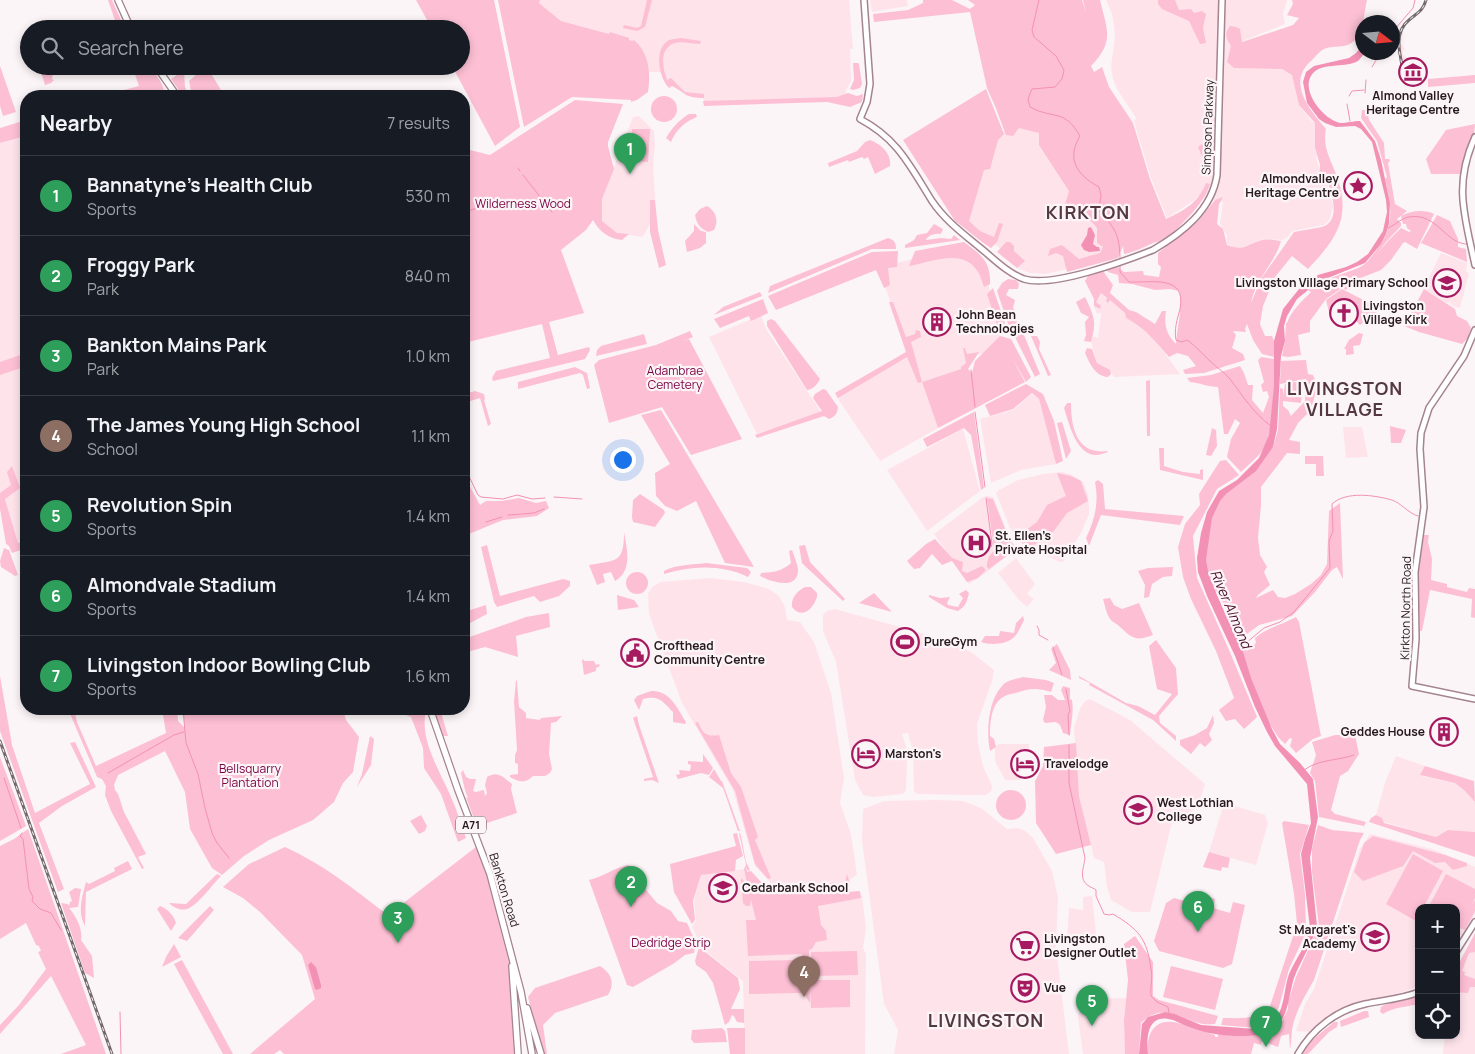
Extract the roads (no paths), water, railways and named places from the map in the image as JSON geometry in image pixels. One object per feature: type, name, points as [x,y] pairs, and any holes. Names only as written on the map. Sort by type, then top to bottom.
[{"type":"main road","points":[[118,0],[127,20]]},
{"type":"main road","name":"Simpson Parkway","points":[[864,0],[870,84],[860,119],[877,128],[894,143],[936,207],[950,222],[1012,273],[1025,279],[1049,281],[1080,274],[1153,250],[1169,240],[1204,209],[1213,193],[1217,175],[1222,0]]},
{"type":"main road","points":[[162,75],[173,90]]},
{"type":"main road","points":[[1475,137],[1466,161],[1461,189],[1475,264]]},
{"type":"main road","name":"Kirkton North Road","points":[[1475,330],[1464,356],[1429,408],[1424,418],[1421,433],[1420,449],[1424,507],[1415,572],[1416,639],[1412,686],[1475,699]]},
{"type":"main road","name":"Bankton Road","points":[[432,715],[490,874],[522,992],[532,1054]]},
{"type":"main road","points":[[1458,949],[1475,922]]},
{"type":"main road","points":[[509,942],[515,992],[518,1054]]},
{"type":"main road","points":[[522,992],[541,1054]]},
{"type":"main road","points":[[1298,1054],[1302,1046],[1318,1028],[1338,1014],[1363,1005],[1415,993]]},
{"type":"waterway","points":[[1039,0],[1032,30],[1034,37],[1056,56],[1064,70],[1062,79],[1055,87],[1032,89],[1028,99],[1030,107],[1069,121],[1080,136],[1074,152],[1076,166],[1085,177],[1099,187],[1101,195],[1099,210],[1116,232],[1120,261]]},
{"type":"waterway","points":[[1400,23],[1413,8],[1415,0]]},
{"type":"waterway","points":[[1372,67],[1376,60]]},
{"type":"waterway","points":[[1365,93],[1366,80]]},
{"type":"waterway","points":[[1349,96],[1352,91],[1364,90]]},
{"type":"waterway","points":[[1347,104],[1350,121]]},
{"type":"waterway","points":[[523,175],[552,212]]},
{"type":"waterway","points":[[470,210],[494,203]]},
{"type":"waterway","points":[[1388,228],[1406,218],[1419,217],[1435,224],[1454,240],[1469,244]]},
{"type":"waterway","points":[[1120,265],[1120,272],[1129,282],[1165,283],[1173,285],[1178,290],[1181,298],[1176,340],[1182,342],[1187,340],[1194,345],[1228,376],[1254,410],[1271,426]]},
{"type":"waterway","points":[[971,370],[975,407]]},
{"type":"waterway","points":[[975,412],[985,487]]},
{"type":"waterway","points":[[470,478],[478,495],[481,497],[503,499],[517,495],[532,499],[545,498]]},
{"type":"waterway","name":"River Almond","points":[[1240,648],[1264,628],[1280,622],[1294,612],[1330,568],[1329,541],[1333,531],[1332,504],[1345,497],[1360,495],[1377,497],[1395,501],[1418,516]]},
{"type":"waterway","points":[[554,497],[582,499]]},
{"type":"waterway","points":[[986,498],[991,547]]},
{"type":"waterway","points":[[508,515],[534,513],[544,509]]},
{"type":"waterway","points":[[486,522],[502,517]]},
{"type":"waterway","points":[[1037,626],[1039,635],[1048,640]]},
{"type":"waterway","points":[[1053,647],[1062,675]]},
{"type":"waterway","points":[[1066,689],[1070,711],[1068,715],[1069,735]]},
{"type":"waterway","points":[[184,715],[186,743],[198,774],[212,833],[229,858]]},
{"type":"waterway","points":[[108,773],[174,735],[184,732]]},
{"type":"waterway","points":[[1069,745],[1069,783],[1085,858],[1082,873],[1084,880],[1090,887],[1096,890],[1096,896],[1104,914],[1113,914],[1129,925],[1144,942],[1152,975],[1151,996],[1157,1002],[1168,1007],[1169,1013]]},
{"type":"waterway","points":[[1304,770],[1322,762],[1354,755]]},
{"type":"waterway","points":[[4,778],[21,828]]},
{"type":"waterway","points":[[22,833],[20,836],[23,839],[29,889],[33,897],[32,901],[40,909],[51,913],[61,930]]},
{"type":"waterway","points":[[120,1012],[121,1054]]},
{"type":"railway","points":[[1405,79],[1399,48],[1400,33],[1409,20],[1425,4],[1426,0]]},
{"type":"railway","points":[[0,741],[112,1054]]},
{"type":"place","name":"Almond Valley Heritage Centre","points":[[1413,72]]},
{"type":"place","name":"Bannatyne's Health Club","points":[[630,174]]},
{"type":"place","name":"Almondvalley Heritage Centre","points":[[1358,186]]},
{"type":"place","name":"Livingston Village Primary School","points":[[1447,283]]},
{"type":"place","name":"Livingston Village Kirk","points":[[1344,313]]},
{"type":"place","name":"John Bean Technologies","points":[[937,322]]},
{"type":"place","name":"St. Ellen’s Private Hospital","points":[[976,543]]},
{"type":"place","name":"PureGym","points":[[905,642]]},
{"type":"place","name":"Crofthead Community Centre","points":[[635,653]]},
{"type":"place","name":"Geddes House","points":[[1444,732]]},
{"type":"place","name":"Marston's","points":[[866,754]]},
{"type":"place","name":"Travelodge","points":[[1025,764]]},
{"type":"place","name":"West Lothian College","points":[[1138,810]]},
{"type":"place","name":"Cedarbank School","points":[[723,888]]},
{"type":"place","name":"Froggy Park","points":[[631,907]]},
{"type":"place","name":"Almondvale Stadium","points":[[1198,932]]},
{"type":"place","name":"St Margaret's Academy","points":[[1375,937]]},
{"type":"place","name":"Bankton Mains Park","points":[[398,943]]},
{"type":"place","name":"Livingston Designer Outlet","points":[[1025,946]]},
{"type":"place","name":"Vue","points":[[1025,988]]},
{"type":"place","name":"The James Young High School","points":[[804,997]]},
{"type":"place","name":"Revolution Spin","points":[[1092,1026]]},
{"type":"place","name":"Livingston Indoor Bowling Club","points":[[1266,1047]]},
{"type":"district","name":"KIRKTON","points":[[1088,213]]},
{"type":"district","name":"LIVINGSTON VILLAGE","points":[[1345,399]]},
{"type":"district","name":"LIVINGSTON","points":[[986,1021]]},
{"type":"park label","name":"Wilderness Wood","points":[[523,204]]},
{"type":"park label","name":"Adambrae Cemetery","points":[[675,378]]},
{"type":"park label","name":"Bellsquarry Plantation","points":[[250,776]]},
{"type":"park label","name":"Dedridge Strip","points":[[671,943]]}]
